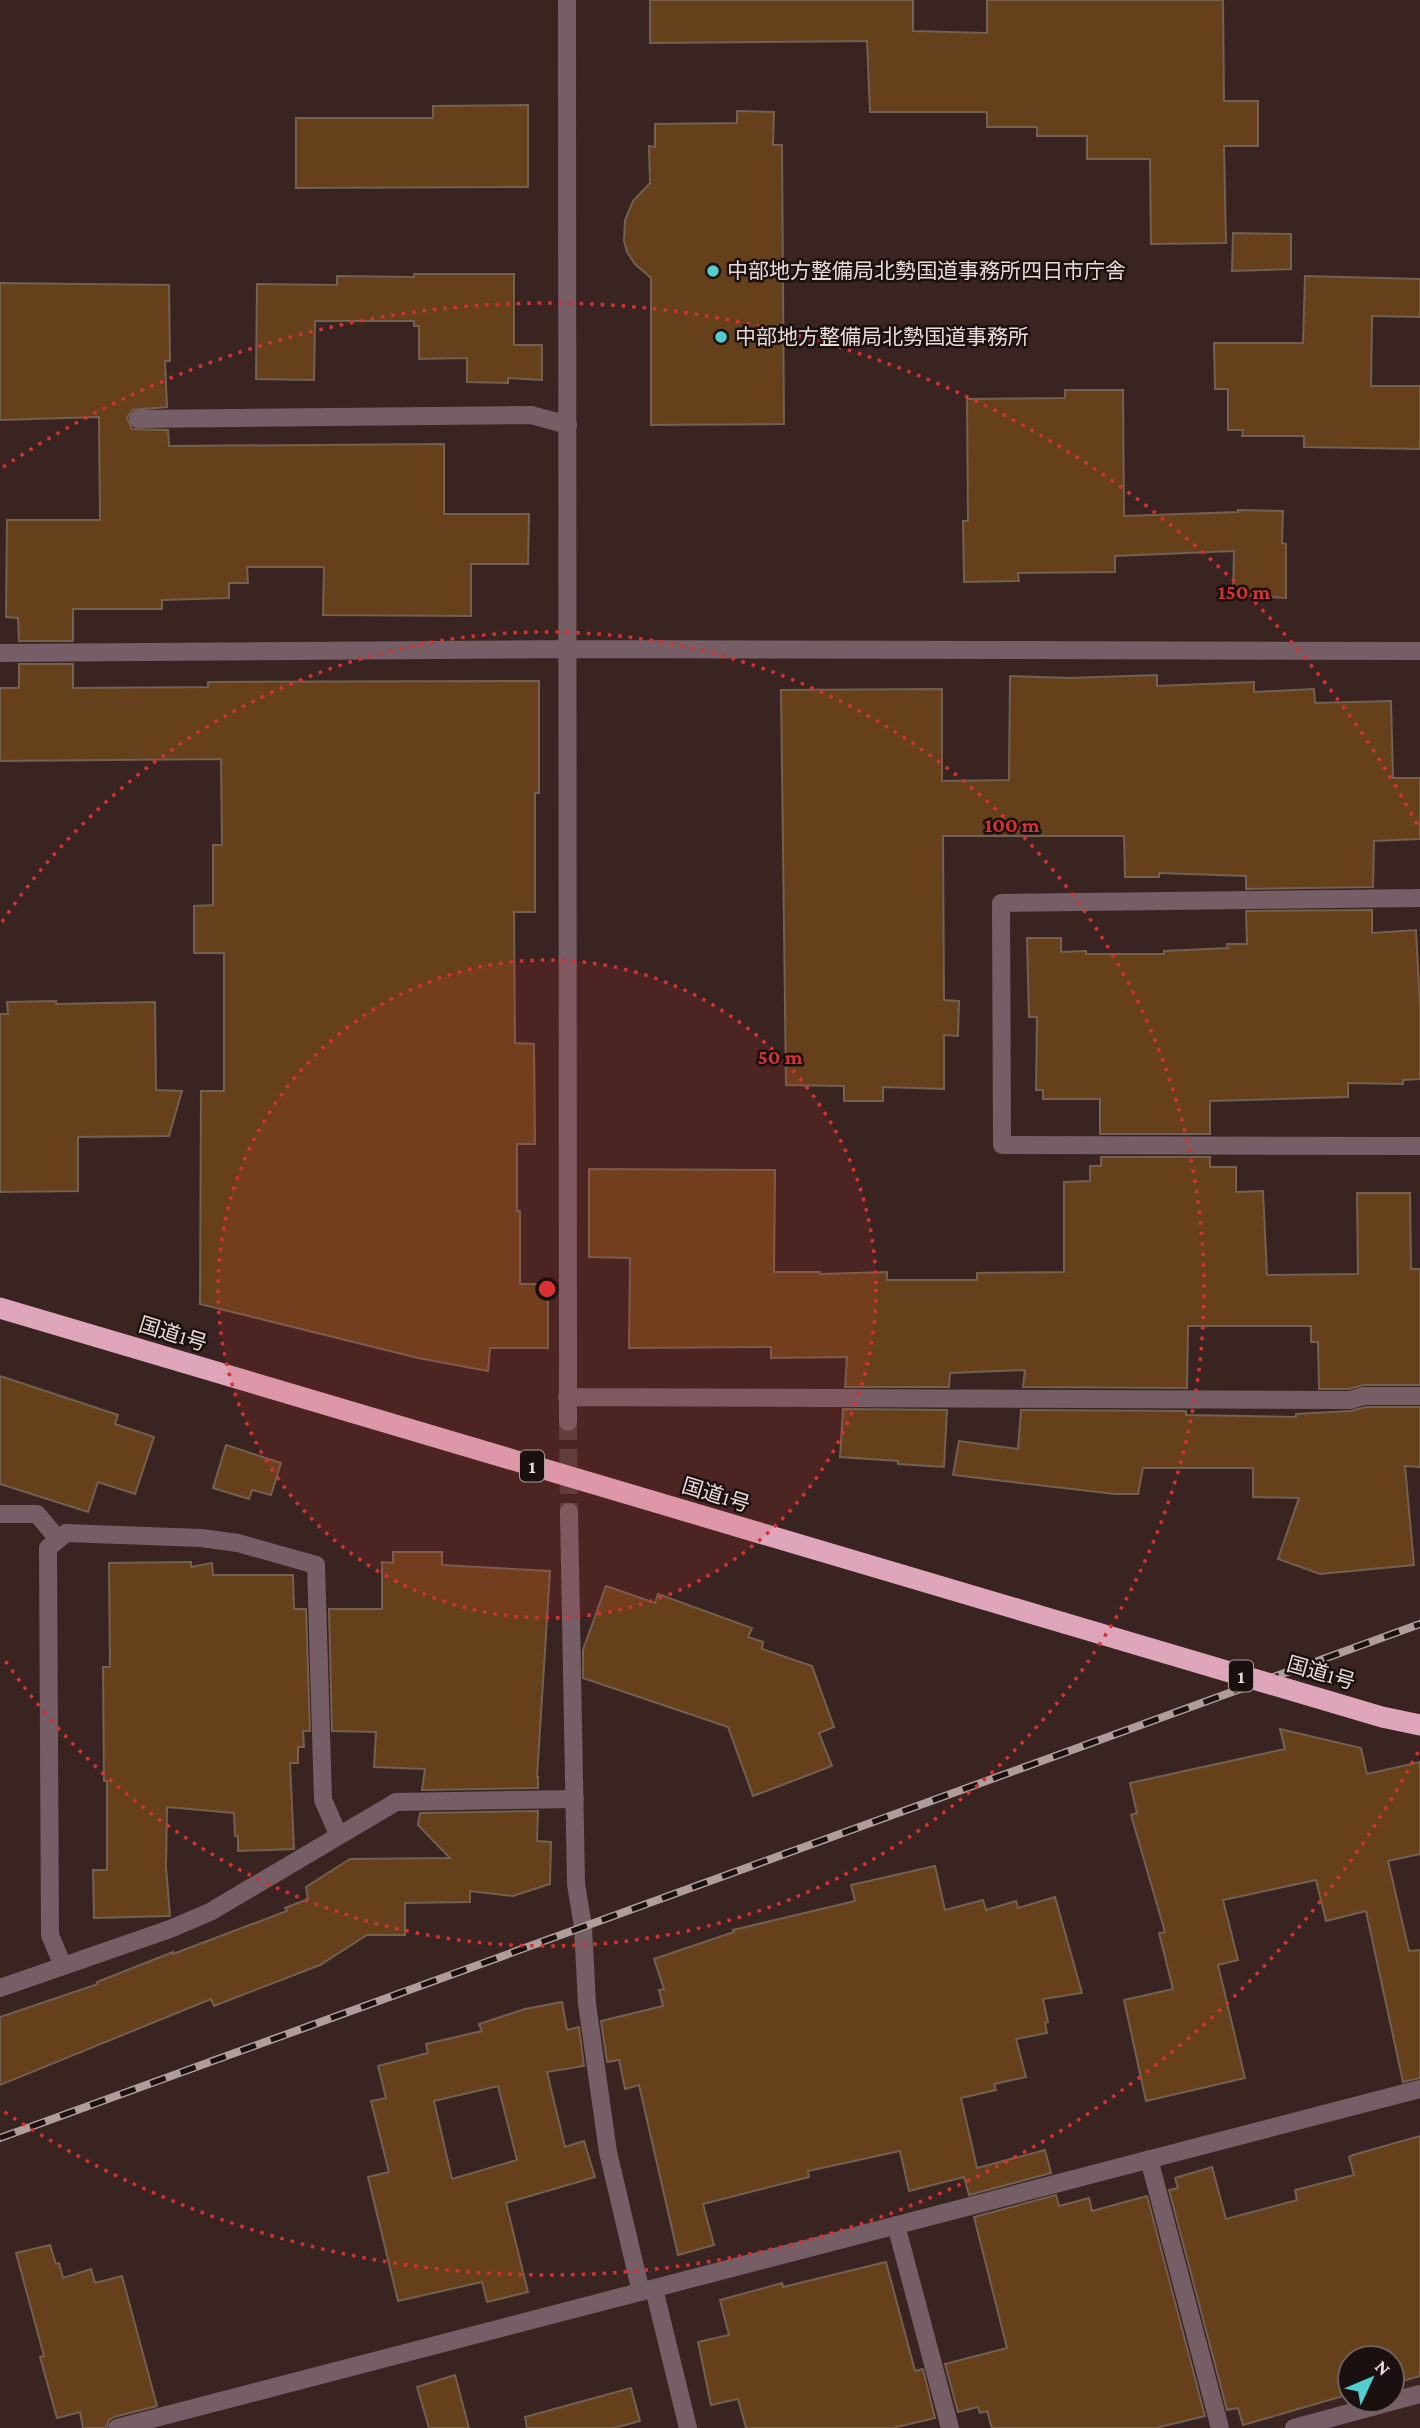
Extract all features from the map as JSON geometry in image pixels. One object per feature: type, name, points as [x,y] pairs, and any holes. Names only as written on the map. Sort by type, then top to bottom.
[{"type":"highway","name":"国道1号","points":[[0,1308],[1382,1717],[1420,1725]]},
{"type":"street","points":[[567,0],[568,1422]]},
{"type":"street","points":[[138,419],[531,415],[568,425]]},
{"type":"street","points":[[0,653],[567,649],[1420,651]]},
{"type":"street","points":[[1420,898],[1001,903],[1002,1145],[1420,1146]]},
{"type":"street","points":[[567,1397],[1350,1400],[1364,1396],[1420,1396]]},
{"type":"street","points":[[569,1512],[576,1884],[583,1927],[587,2004],[608,2152],[688,2428]]},
{"type":"street","points":[[0,1514],[37,1514],[58,1539]]},
{"type":"street","points":[[63,1966],[50,1935],[48,1548],[66,1533],[201,1538],[238,1543],[316,1565],[323,1800],[339,1836]]},
{"type":"street","points":[[0,1988],[170,1929],[210,1912],[396,1802],[575,1800]]},
{"type":"street","points":[[117,2428],[1420,2089]]},
{"type":"street","points":[[1149,2159],[1220,2428]]},
{"type":"street","points":[[896,2225],[950,2428]]},
{"type":"street","points":[[1294,2428],[1420,2394]]},
{"type":"building","points":[[650,0],[913,0],[913,31],[987,33],[987,0],[1223,0],[1224,101],[1258,101],[1258,146],[1224,146],[1226,243],[1151,244],[1150,159],[1087,159],[1087,136],[1037,136],[1037,127],[987,127],[987,112],[870,112],[867,41],[650,43]]},
{"type":"building","points":[[528,105],[528,187],[296,188],[296,118],[433,118],[433,106]]},
{"type":"building","name":"中部地方整備局北勢国道事務所四日市庁舎","points":[[737,111],[774,112],[773,145],[782,145],[784,424],[651,425],[651,278],[635,264],[627,252],[624,241],[625,220],[633,201],[650,183],[649,146],[655,147],[655,124],[737,123]]},
{"type":"building","points":[[1233,233],[1291,234],[1291,269],[1232,271]]},
{"type":"building","points":[[414,274],[514,274],[514,345],[542,345],[542,380],[508,378],[508,383],[467,382],[467,358],[419,359],[419,326],[414,326],[414,321],[315,321],[314,380],[256,379],[257,284],[337,285],[337,276],[414,277]]},
{"type":"building","points":[[1305,276],[1420,279],[1420,317],[1372,316],[1371,386],[1420,386],[1420,449],[1304,447],[1304,436],[1242,436],[1243,430],[1228,430],[1228,389],[1215,389],[1214,343],[1303,343]]},
{"type":"building","points":[[0,283],[169,285],[170,361],[165,361],[167,407],[132,410],[127,418],[132,429],[168,430],[169,446],[444,444],[444,514],[529,514],[528,564],[471,564],[471,616],[323,615],[324,567],[247,567],[248,583],[229,583],[229,598],[162,600],[162,609],[73,609],[73,641],[19,641],[18,618],[6,617],[7,520],[100,520],[99,417],[0,420]]},
{"type":"building","points":[[1065,390],[1123,390],[1124,516],[1238,510],[1283,511],[1282,543],[1286,544],[1286,598],[1233,595],[1234,551],[1115,556],[1115,572],[1018,573],[1019,581],[964,582],[963,521],[968,521],[967,399],[1065,398]]},
{"type":"building","points":[[19,664],[73,664],[73,688],[208,687],[208,682],[539,681],[535,912],[514,912],[515,1043],[534,1044],[535,1144],[517,1144],[517,1211],[520,1211],[520,1284],[548,1284],[548,1348],[490,1348],[488,1371],[418,1358],[200,1304],[201,1091],[224,1091],[224,953],[194,953],[194,906],[213,905],[213,845],[222,845],[221,759],[0,761],[0,688],[19,688]]},
{"type":"building","points":[[1157,675],[1157,686],[1254,682],[1254,692],[1314,689],[1315,703],[1391,701],[1393,778],[1420,778],[1420,839],[1374,841],[1373,887],[1246,889],[1246,876],[1159,873],[1159,877],[1125,877],[1124,836],[943,836],[944,1000],[959,1001],[958,1036],[944,1035],[944,1089],[883,1087],[883,1101],[844,1101],[844,1086],[786,1085],[781,690],[942,689],[942,781],[1009,780],[1010,676],[1069,678]]},
{"type":"building","points":[[1372,910],[1372,933],[1416,930],[1420,1079],[1403,1080],[1403,1084],[1348,1083],[1348,1097],[1210,1101],[1210,1134],[1100,1134],[1100,1099],[1043,1099],[1043,1090],[1036,1090],[1037,1017],[1029,1017],[1027,938],[1061,938],[1061,952],[1164,954],[1164,951],[1228,948],[1227,944],[1247,944],[1246,911]]},
{"type":"building","points":[[56,1001],[56,1004],[155,1002],[156,1090],[182,1091],[169,1136],[78,1137],[78,1191],[0,1192],[0,1014],[8,1014],[7,1002]]},
{"type":"building","points":[[1101,1157],[1210,1157],[1210,1167],[1236,1167],[1236,1192],[1263,1191],[1267,1275],[1358,1274],[1357,1193],[1410,1193],[1411,1269],[1420,1269],[1420,1385],[1364,1385],[1348,1389],[1319,1389],[1318,1342],[1311,1342],[1311,1326],[1188,1326],[1187,1388],[1023,1387],[1025,1370],[950,1373],[949,1387],[845,1387],[847,1357],[771,1358],[771,1347],[629,1348],[630,1258],[589,1257],[589,1169],[775,1170],[774,1272],[887,1272],[887,1280],[977,1280],[977,1273],[1064,1272],[1064,1182],[1090,1181],[1090,1166],[1101,1166]]},
{"type":"building","points":[[0,1376],[118,1415],[115,1424],[154,1437],[135,1494],[98,1482],[88,1512],[0,1484]]},
{"type":"building","points":[[1366,1407],[1420,1407],[1420,1467],[1405,1466],[1414,1565],[1320,1574],[1278,1559],[1299,1498],[1253,1497],[1253,1468],[1143,1468],[1138,1494],[1115,1494],[953,1475],[959,1441],[1018,1449],[1021,1410],[1186,1411],[1186,1415],[1296,1417],[1296,1414],[1350,1411]]},
{"type":"building","points":[[843,1409],[947,1410],[944,1467],[840,1457]]},
{"type":"building","points":[[226,1445],[281,1463],[271,1495],[252,1490],[249,1499],[213,1488]]},
{"type":"building","points":[[393,1552],[442,1552],[442,1565],[550,1571],[538,1788],[422,1790],[425,1769],[374,1767],[376,1732],[332,1731],[329,1609],[382,1609],[382,1562],[393,1563]]},
{"type":"building","points":[[191,1562],[191,1567],[212,1563],[213,1575],[293,1575],[294,1609],[306,1609],[310,1731],[303,1731],[304,1747],[298,1747],[298,1763],[290,1763],[294,1849],[238,1851],[234,1813],[167,1807],[166,1867],[170,1916],[94,1918],[93,1870],[107,1870],[103,1667],[110,1667],[109,1563]]},
{"type":"building","points":[[606,1586],[655,1603],[658,1594],[752,1628],[748,1637],[763,1642],[762,1649],[812,1666],[834,1727],[819,1733],[832,1766],[753,1796],[728,1727],[583,1678],[583,1650]]},
{"type":"building","points":[[1280,1729],[1361,1748],[1367,1774],[1420,1762],[1420,1854],[1388,1861],[1409,1951],[1420,1950],[1420,2078],[1403,2082],[1366,1911],[1326,1921],[1316,1880],[1223,1900],[1238,1960],[1218,1965],[1245,2078],[1146,2101],[1124,2000],[1173,1989],[1159,1933],[1165,1932],[1131,1815],[1137,1813],[1130,1783],[1285,1749]]},
{"type":"building","points":[[538,1811],[537,1841],[551,1842],[550,1884],[513,1896],[470,1891],[470,1902],[405,1903],[405,1935],[367,1935],[320,1965],[214,2006],[211,1999],[0,2085],[0,2017],[98,1984],[97,1982],[173,1952],[287,1911],[285,1908],[308,1899],[306,1887],[350,1859],[450,1858],[418,1825],[420,1813]]},
{"type":"building","points":[[935,1866],[945,1910],[983,1900],[986,1910],[1016,1901],[1018,1908],[1055,1897],[1082,1993],[1043,1999],[1048,2022],[1045,2023],[1047,2033],[1016,2039],[1026,2077],[994,2084],[996,2090],[961,2098],[977,2168],[1045,2150],[1051,2173],[969,2195],[964,2177],[909,2191],[900,2151],[808,2171],[809,2177],[703,2204],[714,2245],[678,2255],[639,2085],[625,2089],[619,2060],[607,2062],[601,2021],[663,2006],[659,1990],[664,1989],[654,1959],[734,1932],[733,1930],[855,1901],[851,1885]]},
{"type":"building","points":[[562,2002],[567,2030],[579,2027],[584,2066],[547,2072],[565,2147],[584,2141],[595,2177],[506,2203],[528,2292],[487,2302],[482,2282],[398,2301],[368,2177],[389,2172],[371,2101],[386,2098],[378,2066],[428,2053],[426,2044],[482,2031],[479,2024],[525,2009]],"holes":[[[498,2086],[517,2160],[452,2179],[434,2101]]]},
{"type":"building","points":[[1420,2136],[1420,2376],[1406,2380],[1406,2344],[1336,2344],[1336,2398],[1243,2425],[1238,2408],[1227,2410],[1169,2190],[1178,2188],[1175,2178],[1212,2167],[1226,2219],[1297,2200],[1295,2190],[1354,2175],[1349,2157]]},
{"type":"building","points":[[1056,2195],[1059,2206],[1089,2198],[1092,2211],[1147,2196],[1205,2416],[1156,2428],[992,2428],[987,2411],[980,2413],[978,2407],[958,2412],[945,2364],[1007,2348],[974,2217]]},
{"type":"building","points":[[50,2245],[63,2278],[91,2269],[95,2283],[122,2276],[157,2406],[114,2417],[109,2420],[106,2428],[83,2428],[80,2412],[57,2418],[40,2357],[44,2356],[16,2253]]},
{"type":"building","points":[[886,2262],[915,2371],[923,2369],[935,2418],[893,2428],[746,2428],[738,2399],[711,2405],[698,2342],[729,2335],[720,2300],[782,2283],[783,2287]]},
{"type":"building","points":[[455,2375],[469,2428],[429,2428],[417,2387]]},
{"type":"building","points":[[631,2388],[640,2421],[614,2428],[527,2428],[525,2417]]},
{"type":"tunnel","points":[[568,1422],[569,1512]]},
{"type":"railway","points":[[0,2138],[1420,1624]]},
{"type":"place","name":"中部地方整備局北勢国道事務所四日市庁舎","points":[[713,271]]},
{"type":"place","name":"中部地方整備局北勢国道事務所","points":[[721,337]]}]
